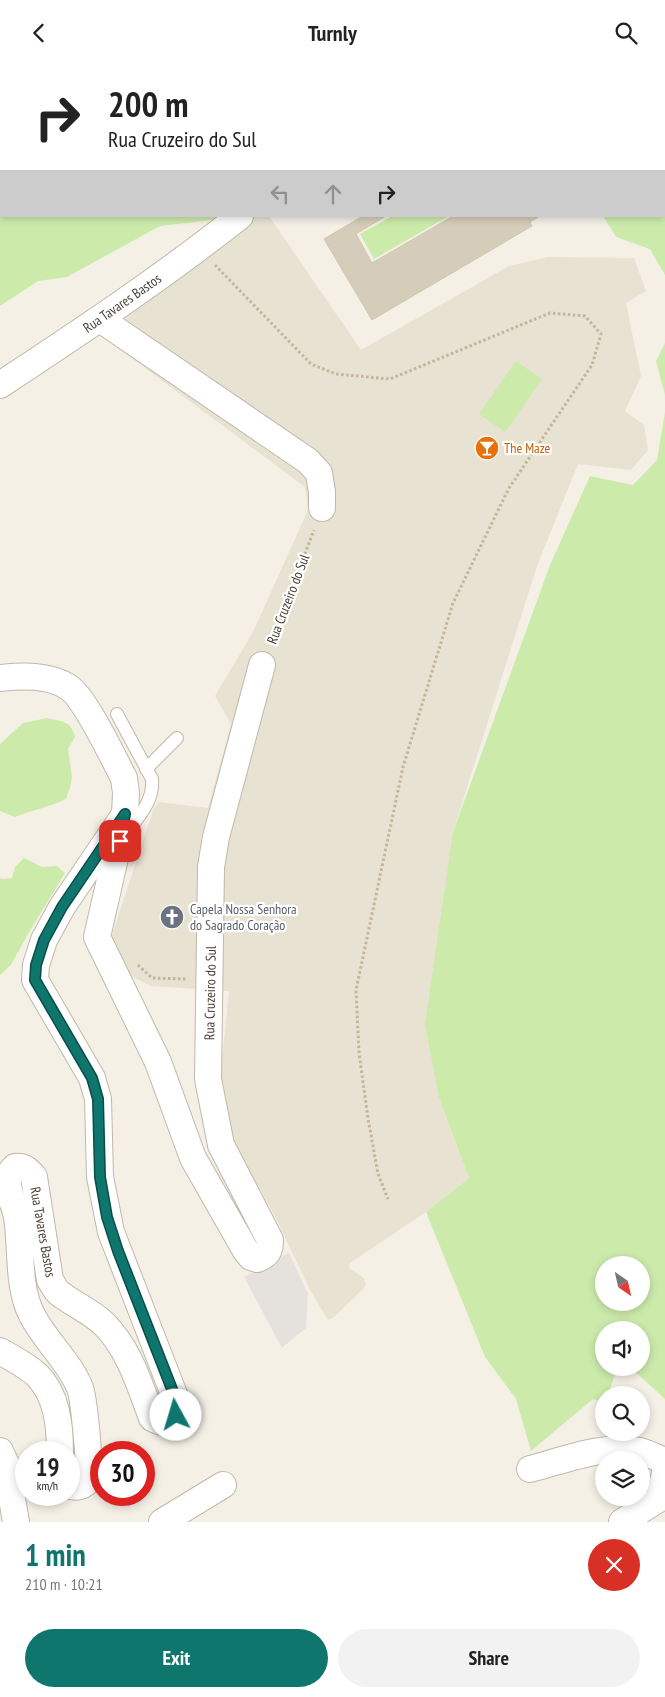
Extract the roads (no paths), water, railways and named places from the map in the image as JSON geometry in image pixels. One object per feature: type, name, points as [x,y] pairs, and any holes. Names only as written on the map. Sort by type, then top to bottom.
[{"type":"street","name":"Rua Tavares Bastos","points":[[0,385],[100,319],[199,249],[239,217]]},
{"type":"street","points":[[100,319],[308,461],[320,473],[322,508]]},
{"type":"street","name":"Rua Cruzeiro do Sul","points":[[125,814],[96,937],[158,1062],[194,1158],[246,1251],[251,1257],[258,1259],[265,1257],[270,1250],[270,1240],[222,1145],[208,1079],[211,867],[219,828],[262,665]]},
{"type":"street","points":[[0,678],[26,675],[51,680],[68,687],[80,699],[124,778],[126,793],[125,814]]},
{"type":"street","name":"Rua Tavares Bastos","points":[[80,1486],[85,1484],[89,1478],[80,1389],[70,1369],[31,1315],[24,1295],[17,1216],[8,1181],[10,1173],[15,1167],[28,1170],[34,1177],[50,1280],[57,1292],[84,1308],[104,1324],[122,1348],[135,1373],[152,1418],[160,1423],[168,1422],[176,1415],[177,1402],[118,1251],[107,1217],[100,1177],[98,1099],[92,1078],[35,980],[36,965],[44,940],[90,865],[125,814]]},
{"type":"street","points":[[0,1351],[35,1373],[46,1385],[55,1405],[60,1441]]},
{"type":"street","points":[[530,1469],[595,1451],[624,1450],[642,1452],[665,1461]]},
{"type":"street","points":[[0,1451],[6,1464],[16,1522]]},
{"type":"street","points":[[622,1522],[657,1500],[665,1473]]},
{"type":"street","points":[[162,1522],[223,1485]]},
{"type":"lane","points":[[117,714],[152,779],[153,789],[143,812],[120,841]]},
{"type":"lane","points":[[146,769],[177,738]]},
{"type":"place","name":"The Maze","points":[[487,448]]},
{"type":"place","name":"Capela Nossa Senhora do Sagrado Coração","points":[[172,917]]}]
